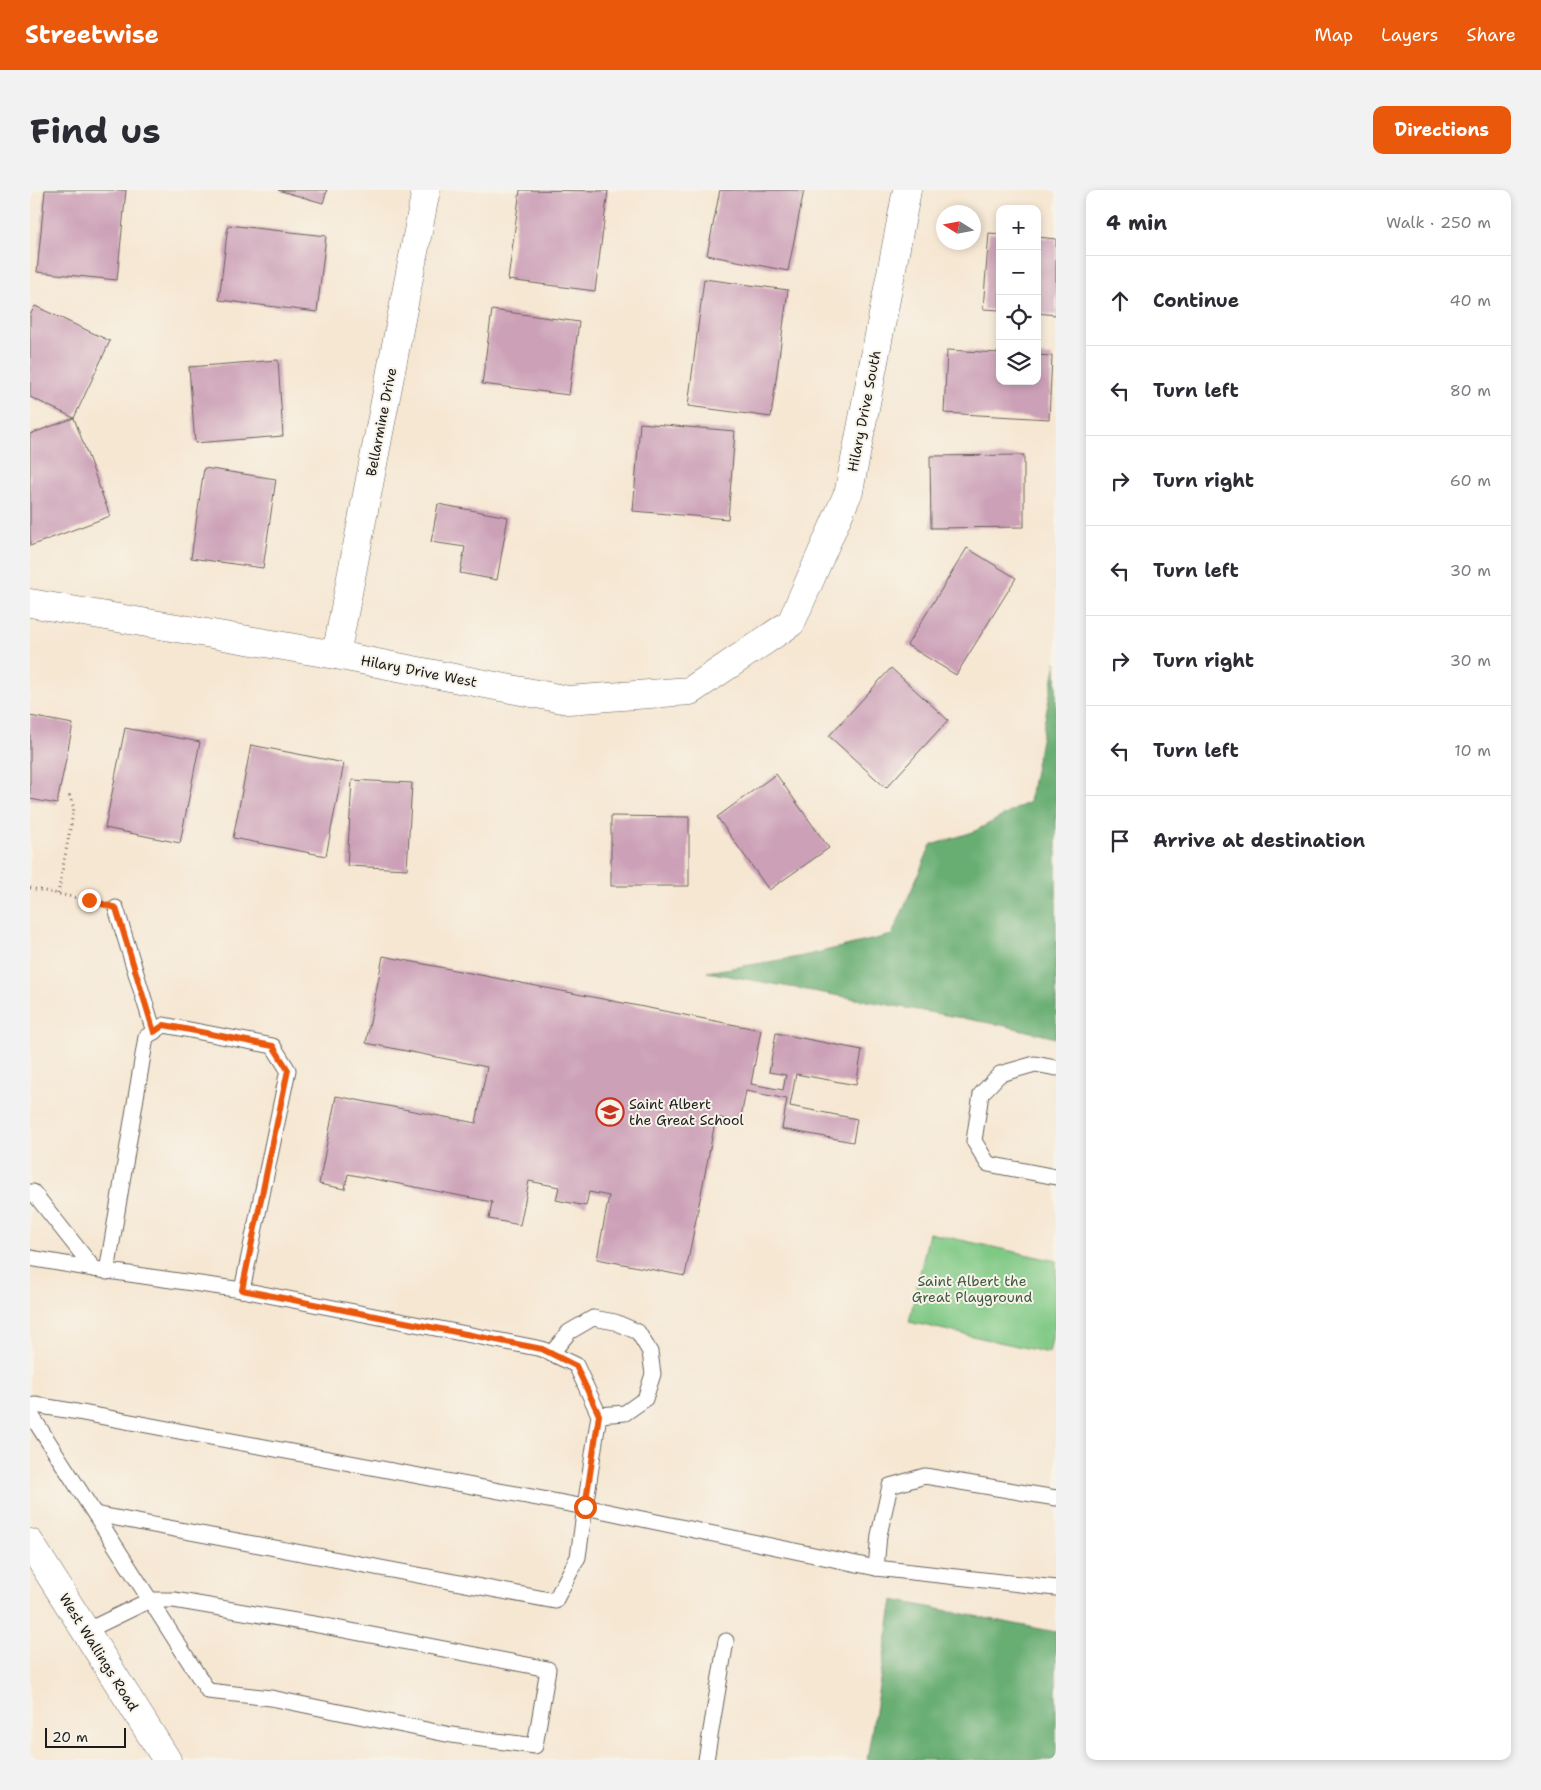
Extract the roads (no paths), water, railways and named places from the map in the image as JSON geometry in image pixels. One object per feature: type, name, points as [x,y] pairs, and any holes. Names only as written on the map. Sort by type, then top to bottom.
[{"type":"street","name":"Bellarmine Drive","points":[[336,655],[426,190]]},
{"type":"street","name":"Hilary Drive South","points":[[790,622],[849,491],[907,190]]},
{"type":"street","name":"Hilary Drive West","points":[[30,603],[336,655],[568,700],[690,691],[790,622]]},
{"type":"street","name":"West Wallings Road","points":[[30,1543],[167,1760]]},
{"type":"lane","points":[[116,908],[154,1032]]},
{"type":"lane","points":[[100,1270],[146,1037],[164,1025],[273,1046],[288,1070],[242,1290]]},
{"type":"lane","points":[[1056,1068],[1035,1064],[1000,1074],[981,1094],[974,1141],[988,1164],[1056,1177]]},
{"type":"lane","points":[[30,1192],[33,1192],[100,1270]]},
{"type":"lane","points":[[30,1258],[242,1290],[542,1349],[576,1366],[599,1415],[578,1557],[555,1601],[95,1514]]},
{"type":"lane","points":[[551,1354],[569,1332],[594,1318],[615,1322],[638,1332],[650,1352],[653,1374],[645,1399],[625,1413],[599,1415]]},
{"type":"lane","points":[[30,1408],[34,1405],[72,1411],[585,1507],[876,1568],[1056,1588]]},
{"type":"lane","points":[[30,1413],[95,1514],[150,1600],[208,1691],[271,1698],[451,1735],[535,1746],[548,1669],[319,1625],[174,1600],[150,1600],[86,1632]]},
{"type":"lane","points":[[876,1568],[879,1534],[890,1486],[925,1476],[1056,1498]]},
{"type":"lane","points":[[706,1760],[726,1641]]},
{"type":"place","name":"Saint Albert the Great School","points":[[610,1112]]},
{"type":"park label","name":"Saint Albert the Great Playground","points":[[972,1290]]}]
